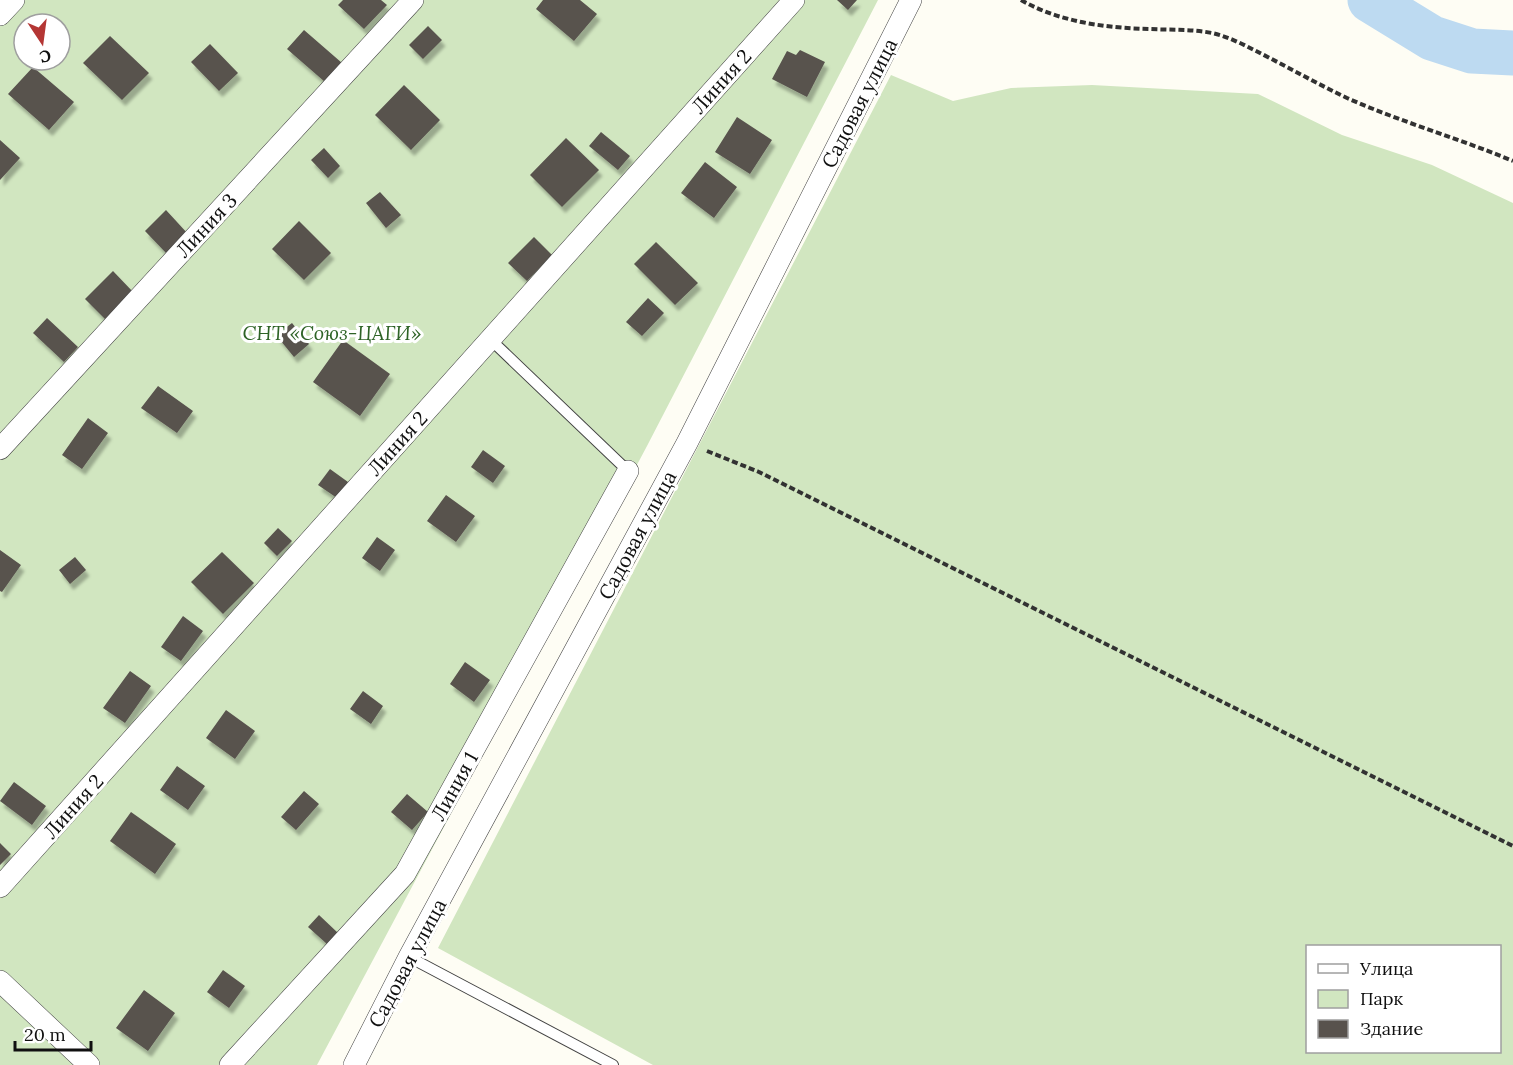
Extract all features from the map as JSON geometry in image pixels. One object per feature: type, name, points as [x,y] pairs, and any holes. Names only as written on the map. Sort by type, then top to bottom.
[{"type":"street","points":[[0,15],[14,0]]},
{"type":"street","name":"Линия 3","points":[[0,449],[413,0]]},
{"type":"street","name":"Линия 2","points":[[0,887],[794,0]]},
{"type":"street","name":"Садовая улица","points":[[354,1065],[409,957],[687,443],[911,0]]},
{"type":"street","name":"Линия 1","points":[[230,1065],[405,874],[628,471]]},
{"type":"street","points":[[0,981],[89,1065]]},
{"type":"lane","points":[[490,339],[628,471]]},
{"type":"lane","points":[[409,957],[613,1065]]},
{"type":"path","points":[[1021,0],[1051,14],[1113,27],[1212,33],[1238,42],[1362,104],[1513,161]]},
{"type":"path","points":[[687,443],[759,472],[1513,846]]},
{"type":"green space","name":"СНТ «Союз-ЦАГИ»","points":[[0,0],[878,0],[647,446],[317,1065],[0,1065]]},
{"type":"green space","points":[[891,75],[953,101],[1011,88],[1092,85],[1258,94],[1342,135],[1432,165],[1513,203],[1513,1065],[653,1065],[438,948]]},
{"type":"building","points":[[343,0],[381,0],[387,5],[364,29],[338,5]]},
{"type":"building","points":[[543,0],[580,0],[597,14],[574,41],[536,9]]},
{"type":"building","points":[[837,0],[857,0],[848,10]]},
{"type":"building","points":[[428,26],[442,40],[423,59],[409,45]]},
{"type":"building","points":[[304,30],[342,63],[325,82],[287,49]]},
{"type":"building","points":[[110,36],[149,73],[122,100],[83,63]]},
{"type":"building","points":[[210,44],[238,73],[219,91],[191,62]]},
{"type":"building","points":[[800,50],[825,62],[807,97],[772,79],[787,51],[796,55]]},
{"type":"building","points":[[28,72],[39,72],[74,102],[49,130],[8,94]]},
{"type":"building","points":[[404,85],[440,120],[411,150],[375,115]]},
{"type":"building","points":[[737,117],[772,140],[750,174],[715,152]]},
{"type":"building","points":[[601,132],[630,156],[618,170],[589,146]]},
{"type":"building","points":[[566,138],[599,170],[562,207],[530,175]]},
{"type":"building","points":[[0,140],[20,158],[0,180]]},
{"type":"building","points":[[324,148],[340,166],[328,178],[311,160]]},
{"type":"building","points":[[705,162],[737,187],[714,218],[681,193]]},
{"type":"building","points":[[380,192],[401,215],[386,228],[366,203]]},
{"type":"building","points":[[166,210],[188,234],[167,254],[145,231]]},
{"type":"building","points":[[299,221],[331,253],[304,280],[272,249]]},
{"type":"building","points":[[534,237],[552,255],[527,281],[508,263]]},
{"type":"building","points":[[656,242],[698,283],[675,305],[634,264]]},
{"type":"building","points":[[113,271],[134,293],[106,320],[85,299]]},
{"type":"building","points":[[648,298],[664,313],[642,336],[626,322]]},
{"type":"building","points":[[47,318],[78,347],[64,362],[33,333]]},
{"type":"building","points":[[292,323],[309,344],[294,357],[276,335]]},
{"type":"building","points":[[343,340],[390,374],[360,416],[313,382]]},
{"type":"building","points":[[158,386],[193,411],[177,433],[141,408]]},
{"type":"building","points":[[88,418],[108,433],[82,469],[62,455]]},
{"type":"building","points":[[483,450],[505,466],[493,483],[471,467]]},
{"type":"building","points":[[330,469],[348,482],[337,498],[318,485]]},
{"type":"building","points":[[446,495],[475,516],[456,542],[427,521]]},
{"type":"building","points":[[278,528],[292,541],[277,556],[264,543]]},
{"type":"building","points":[[377,537],[395,550],[380,571],[362,558]]},
{"type":"building","points":[[0,550],[21,565],[2,592],[0,591]]},
{"type":"building","points":[[222,552],[254,583],[223,614],[191,582]]},
{"type":"building","points":[[75,557],[86,570],[70,584],[59,570]]},
{"type":"building","points":[[183,616],[203,631],[181,661],[161,647]]},
{"type":"building","points":[[465,662],[490,680],[474,702],[450,684]]},
{"type":"building","points":[[130,671],[151,686],[125,723],[103,708]]},
{"type":"building","points":[[363,691],[383,706],[371,724],[350,709]]},
{"type":"building","points":[[226,710],[255,731],[235,759],[206,738]]},
{"type":"building","points":[[177,766],[205,786],[188,810],[160,790]]},
{"type":"building","points":[[14,782],[46,806],[32,825],[0,801]]},
{"type":"building","points":[[304,791],[319,804],[296,830],[281,817]]},
{"type":"building","points":[[407,794],[428,812],[412,830],[391,812]]},
{"type":"building","points":[[131,812],[176,844],[155,874],[110,841]]},
{"type":"building","points":[[0,843],[11,854],[0,865]]},
{"type":"building","points":[[319,915],[338,933],[327,944],[308,927]]},
{"type":"building","points":[[223,970],[245,986],[229,1008],[207,992]]},
{"type":"building","points":[[144,990],[175,1013],[148,1051],[116,1028]]},
{"type":"waterway","points":[[1370,0],[1432,38],[1472,51],[1513,53]]}]
